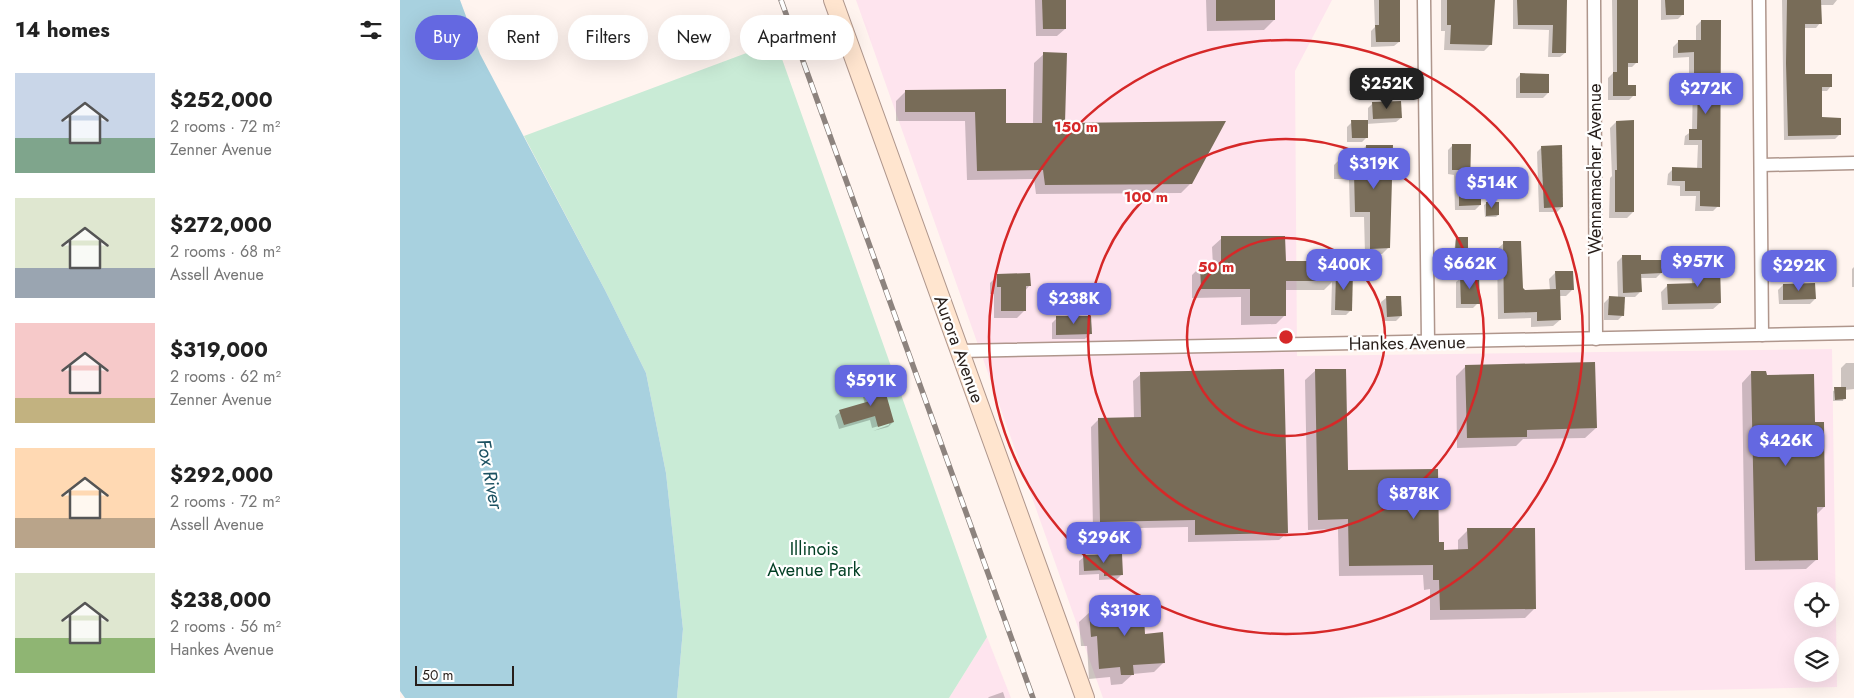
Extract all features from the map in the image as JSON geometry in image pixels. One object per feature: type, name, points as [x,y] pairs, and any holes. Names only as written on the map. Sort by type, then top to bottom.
[{"type":"main road","name":"Aurora Avenue","points":[[833,0],[1085,698]]},
{"type":"street","points":[[1424,0],[1428,342]]},
{"type":"street","name":"Wennamacher Avenue","points":[[1594,0],[1596,339]]},
{"type":"street","points":[[1759,0],[1762,335]]},
{"type":"street","points":[[1761,165],[1854,163]]},
{"type":"street","name":"Hankes Avenue","points":[[960,351],[1854,333]]},
{"type":"shaded area","points":[[856,0],[1332,0],[1295,71],[1297,356],[1832,349],[1835,582],[1794,582],[1794,627],[1836,627],[1836,637],[1794,637],[1794,682],[1837,682],[1837,687],[1338,698],[1103,698]]},
{"type":"shaded area","points":[[987,637],[1011,698],[949,698]]},
{"type":"green space","name":"Illinois Avenue Park","points":[[740,55],[740,60],[782,60],[987,637],[949,698],[677,698],[683,629],[666,473],[646,373],[605,290],[524,136]]},
{"type":"water","name":"Fox River","points":[[400,0],[460,0],[466,15],[415,15],[415,60],[478,60],[478,49],[605,290],[646,373],[666,473],[683,629],[677,698],[405,698],[400,691]]},
{"type":"building","points":[[1042,0],[1066,0],[1066,29],[1043,29]]},
{"type":"building","points":[[1216,0],[1275,0],[1275,20],[1216,21]]},
{"type":"building","points":[[1379,0],[1400,0],[1400,42],[1376,42],[1375,25],[1379,25]]},
{"type":"building","points":[[1447,0],[1495,0],[1492,45],[1450,44],[1451,25],[1447,25]]},
{"type":"building","points":[[1517,0],[1567,0],[1566,53],[1552,53],[1553,25],[1518,25]]},
{"type":"building","points":[[1617,0],[1638,0],[1638,63],[1628,63],[1628,85],[1636,85],[1636,96],[1613,96],[1613,72],[1617,72]]},
{"type":"building","points":[[1665,0],[1684,0],[1684,15],[1666,15]]},
{"type":"building","points":[[1787,0],[1821,0],[1822,24],[1805,24],[1805,74],[1832,74],[1832,87],[1822,87],[1822,117],[1841,118],[1841,135],[1788,136]]},
{"type":"building","points":[[1701,20],[1721,20],[1720,207],[1700,206],[1700,191],[1685,191],[1685,181],[1672,181],[1672,167],[1702,168],[1702,140],[1689,140],[1689,129],[1697,129],[1698,78],[1694,78],[1694,52],[1678,53],[1678,40],[1701,40]]},
{"type":"building","points":[[1043,52],[1067,53],[1065,123],[1226,121],[1192,184],[1045,185],[1043,170],[977,171],[975,112],[905,112],[905,90],[1006,89],[1006,123],[1042,123]]},
{"type":"building","points":[[1520,73],[1549,74],[1549,93],[1520,93]]},
{"type":"building","points":[[1401,101],[1402,118],[1373,119],[1372,102]]},
{"type":"building","points":[[1351,120],[1368,120],[1368,138],[1352,138]]},
{"type":"building","points":[[1634,120],[1634,212],[1615,212],[1615,170],[1617,170],[1616,121]]},
{"type":"building","points":[[1452,144],[1471,144],[1470,188],[1481,187],[1481,205],[1459,206],[1459,170],[1452,170]]},
{"type":"building","points":[[1366,145],[1393,145],[1390,248],[1370,249],[1370,212],[1355,212],[1354,173],[1340,173],[1340,158],[1366,158]]},
{"type":"building","points":[[1562,145],[1563,207],[1544,208],[1541,146]]},
{"type":"building","points":[[1486,202],[1499,202],[1499,215],[1486,216]]},
{"type":"building","points":[[1221,236],[1285,236],[1286,261],[1335,261],[1335,281],[1286,281],[1286,316],[1250,316],[1250,289],[1201,289],[1200,265],[1221,265]]},
{"type":"building","points":[[1456,237],[1468,237],[1468,251],[1455,251]]},
{"type":"building","points":[[1503,241],[1521,241],[1523,288],[1525,290],[1556,289],[1555,271],[1573,271],[1574,290],[1560,290],[1561,320],[1537,321],[1537,312],[1504,313]]},
{"type":"building","points":[[1811,252],[1826,252],[1826,266],[1811,267]]},
{"type":"building","points":[[1622,255],[1641,255],[1641,260],[1662,260],[1662,273],[1641,274],[1642,292],[1623,293]]},
{"type":"building","points":[[1698,264],[1720,264],[1721,303],[1668,304],[1667,284],[1698,283]]},
{"type":"building","points":[[1336,272],[1353,272],[1352,311],[1335,310]]},
{"type":"building","points":[[1030,273],[1031,286],[1026,286],[1026,311],[1001,311],[1001,287],[997,287],[997,274]]},
{"type":"building","points":[[1460,276],[1479,276],[1480,304],[1461,304]]},
{"type":"building","points":[[1815,283],[1816,299],[1783,300],[1783,284]]},
{"type":"building","points":[[1386,296],[1401,296],[1402,316],[1387,317]]},
{"type":"building","points":[[1609,296],[1625,297],[1624,316],[1608,315]]},
{"type":"building","points":[[1056,316],[1091,316],[1092,334],[1056,335]]},
{"type":"building","points":[[1595,362],[1597,428],[1527,430],[1527,437],[1467,438],[1465,365]]},
{"type":"building","points":[[1284,369],[1288,533],[1195,535],[1195,520],[1100,522],[1098,418],[1141,417],[1140,372]]},
{"type":"building","points":[[1315,369],[1346,369],[1348,470],[1438,469],[1439,542],[1444,542],[1444,550],[1468,549],[1467,528],[1535,528],[1536,609],[1440,610],[1439,580],[1433,580],[1433,565],[1349,566],[1348,519],[1318,520]]},
{"type":"building","points":[[1751,371],[1766,371],[1767,375],[1814,374],[1815,422],[1824,422],[1825,507],[1817,507],[1818,560],[1755,561]]},
{"type":"building","points":[[882,380],[894,422],[878,427],[875,416],[844,425],[839,410],[870,401],[865,384]]},
{"type":"building","points":[[1834,387],[1846,387],[1846,399],[1835,400]]},
{"type":"building","points":[[1122,554],[1123,575],[1104,576],[1104,570],[1084,571],[1083,555]]},
{"type":"building","points":[[1143,598],[1145,634],[1163,632],[1165,663],[1133,665],[1134,675],[1121,675],[1120,667],[1099,669],[1097,636],[1091,637],[1089,611],[1111,609],[1111,600]]},
{"type":"railway","points":[[781,0],[1033,698]]}]
